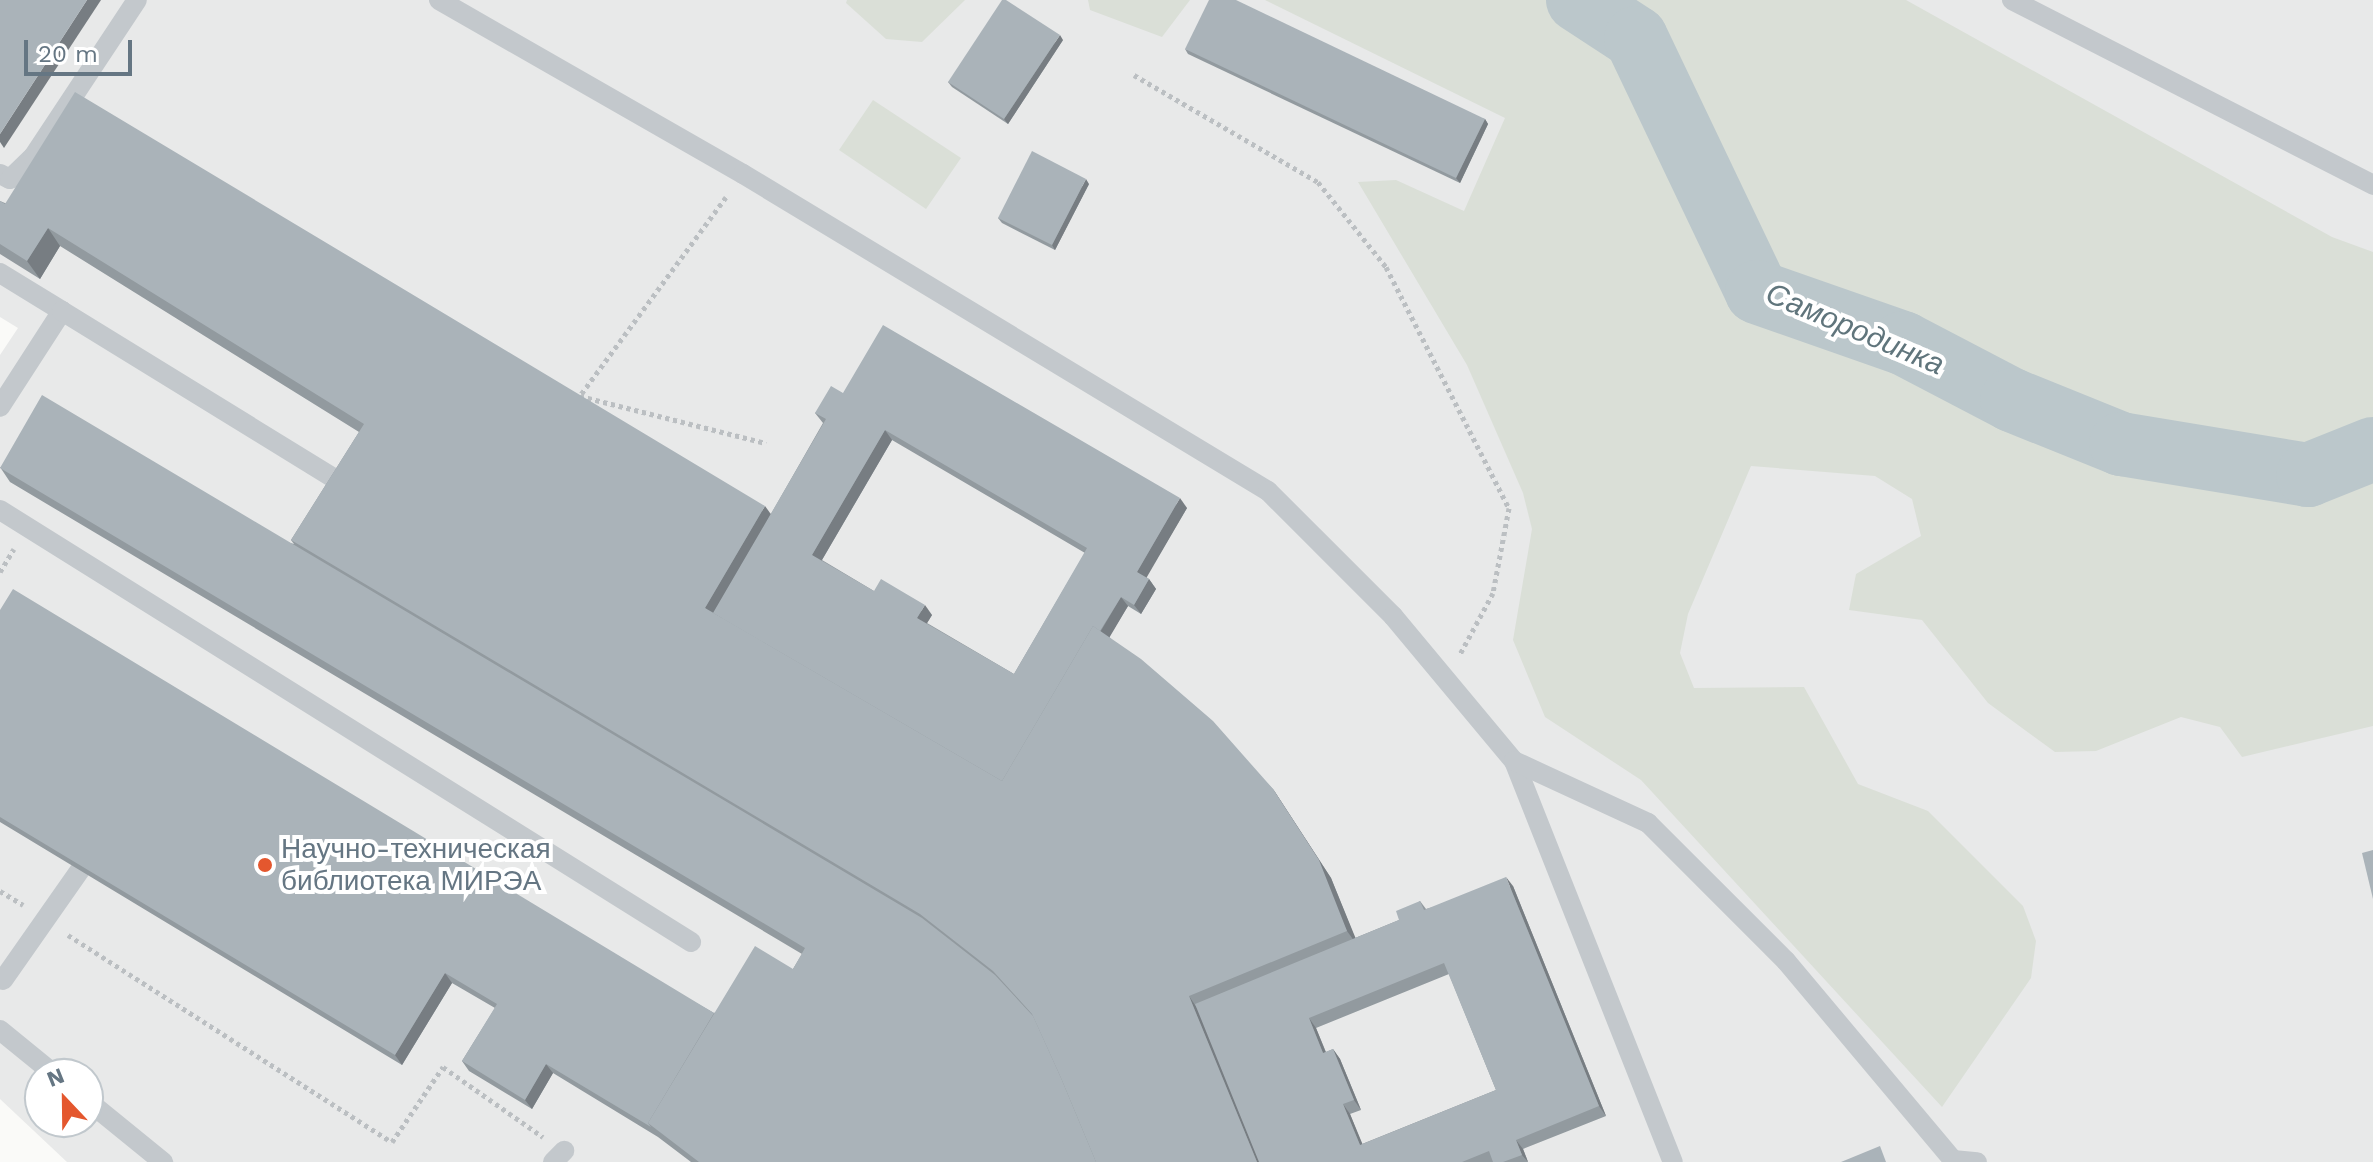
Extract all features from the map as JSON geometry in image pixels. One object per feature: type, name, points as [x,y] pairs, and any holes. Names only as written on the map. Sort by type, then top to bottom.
[{"type":"lane","points":[[0,174],[10,179],[33,157],[137,0]]},
{"type":"lane","points":[[439,0],[743,174],[1268,491],[1393,616],[1514,761],[1673,1162]]},
{"type":"lane","points":[[2012,0],[2373,185]]},
{"type":"lane","points":[[0,273],[338,481]]},
{"type":"lane","points":[[0,407],[62,311]]},
{"type":"lane","points":[[0,510],[691,942]]},
{"type":"lane","points":[[1514,761],[1648,823],[1786,961],[1953,1160],[1977,1162]]},
{"type":"lane","points":[[2,983],[80,870]]},
{"type":"lane","points":[[0,1030],[34,1058]]},
{"type":"lane","points":[[104,1114],[163,1162]]},
{"type":"path","points":[[1134,75],[1318,182],[1386,267],[1509,508],[1493,593],[1446,680]]},
{"type":"path","points":[[743,174],[580,396],[766,443]]},
{"type":"path","points":[[0,891],[26,908]]},
{"type":"path","points":[[65,933],[392,1142],[443,1067],[522,1122]]},
{"type":"shaded area","points":[[0,0],[2373,0],[2373,1162],[67,1162],[41,1138],[104,1138],[104,1058],[24,1058],[24,1122],[0,1099],[0,355],[18,328],[0,317]]},
{"type":"shaded area","points":[[847,0],[965,0],[922,42],[886,39],[846,3]]},
{"type":"shaded area","points":[[1088,0],[1190,0],[1162,37],[1090,10]]},
{"type":"shaded area","points":[[1265,0],[1906,0],[2332,237],[2373,252],[2373,726],[2242,757],[2220,727],[2181,717],[2096,751],[2055,752],[1988,703],[1922,620],[1849,610],[1856,574],[1921,536],[1912,499],[1875,476],[1751,466],[1688,614],[1680,653],[1694,688],[1804,687],[1858,784],[1928,811],[2023,906],[2036,941],[2031,978],[1942,1107],[1641,780],[1545,717],[1513,640],[1532,529],[1523,493],[1467,365],[1358,182],[1396,180],[1464,211],[1505,118]]},
{"type":"shaded area","points":[[873,100],[961,158],[926,209],[839,150]]},
{"type":"building","points":[[0,0],[87,0],[0,134]]},
{"type":"building","points":[[1002,0],[1060,35],[1004,119],[948,82]]},
{"type":"building","points":[[1209,0],[1236,0],[1485,119],[1456,178],[1185,49]]},
{"type":"building","points":[[75,92],[765,506],[705,608],[1002,781],[1093,626],[1141,659],[1213,721],[1273,789],[1319,860],[1347,931],[1189,996],[1257,1162],[1096,1162],[1032,1014],[993,971],[920,914],[291,540],[364,424],[48,228],[27,261],[0,244],[0,201],[5,204]]},
{"type":"building","points":[[1032,151],[1086,179],[1052,245],[998,218]]},
{"type":"building","points":[[883,325],[1180,498],[1137,572],[1149,579],[1134,605],[1121,597],[1100,631],[1093,626],[1002,781],[713,613],[826,419],[815,413],[831,386],[843,393]],"holes":[[[885,430],[1087,548],[1014,674],[917,618],[925,605],[881,579],[874,591],[812,555]]]},
{"type":"building","points":[[42,395],[922,918],[995,975],[1033,1016],[1096,1162],[699,1162],[648,1123],[755,946],[793,969],[805,948],[0,468]]},
{"type":"building","name":"Научно-техническая библиотека МИРЭА","points":[[13,589],[714,1013],[648,1123],[651,1127],[546,1064],[525,1100],[462,1061],[497,1004],[445,973],[395,1055],[0,817],[0,610]]},
{"type":"building","points":[[2373,850],[2373,899],[2362,853]]},
{"type":"building","points":[[1506,877],[1599,1106],[1516,1140],[1522,1155],[1503,1162],[1493,1162],[1489,1151],[1462,1162],[1259,1162],[1195,1004],[1399,920],[1396,911],[1420,901],[1424,910]],"holes":[[[1444,963],[1496,1090],[1360,1145],[1343,1104],[1354,1100],[1333,1049],[1323,1053],[1309,1018]]]},
{"type":"building","points":[[1880,1146],[1886,1162],[1841,1162]]},
{"type":"waterway","name":"Самородинка","points":[[1578,0],[1636,38],[1757,292],[1903,343],[2012,400],[2121,444],[2308,475],[2373,449]]},
{"type":"place","name":"Научно-техническая библиотека МИРЭА","points":[[265,865]]}]
